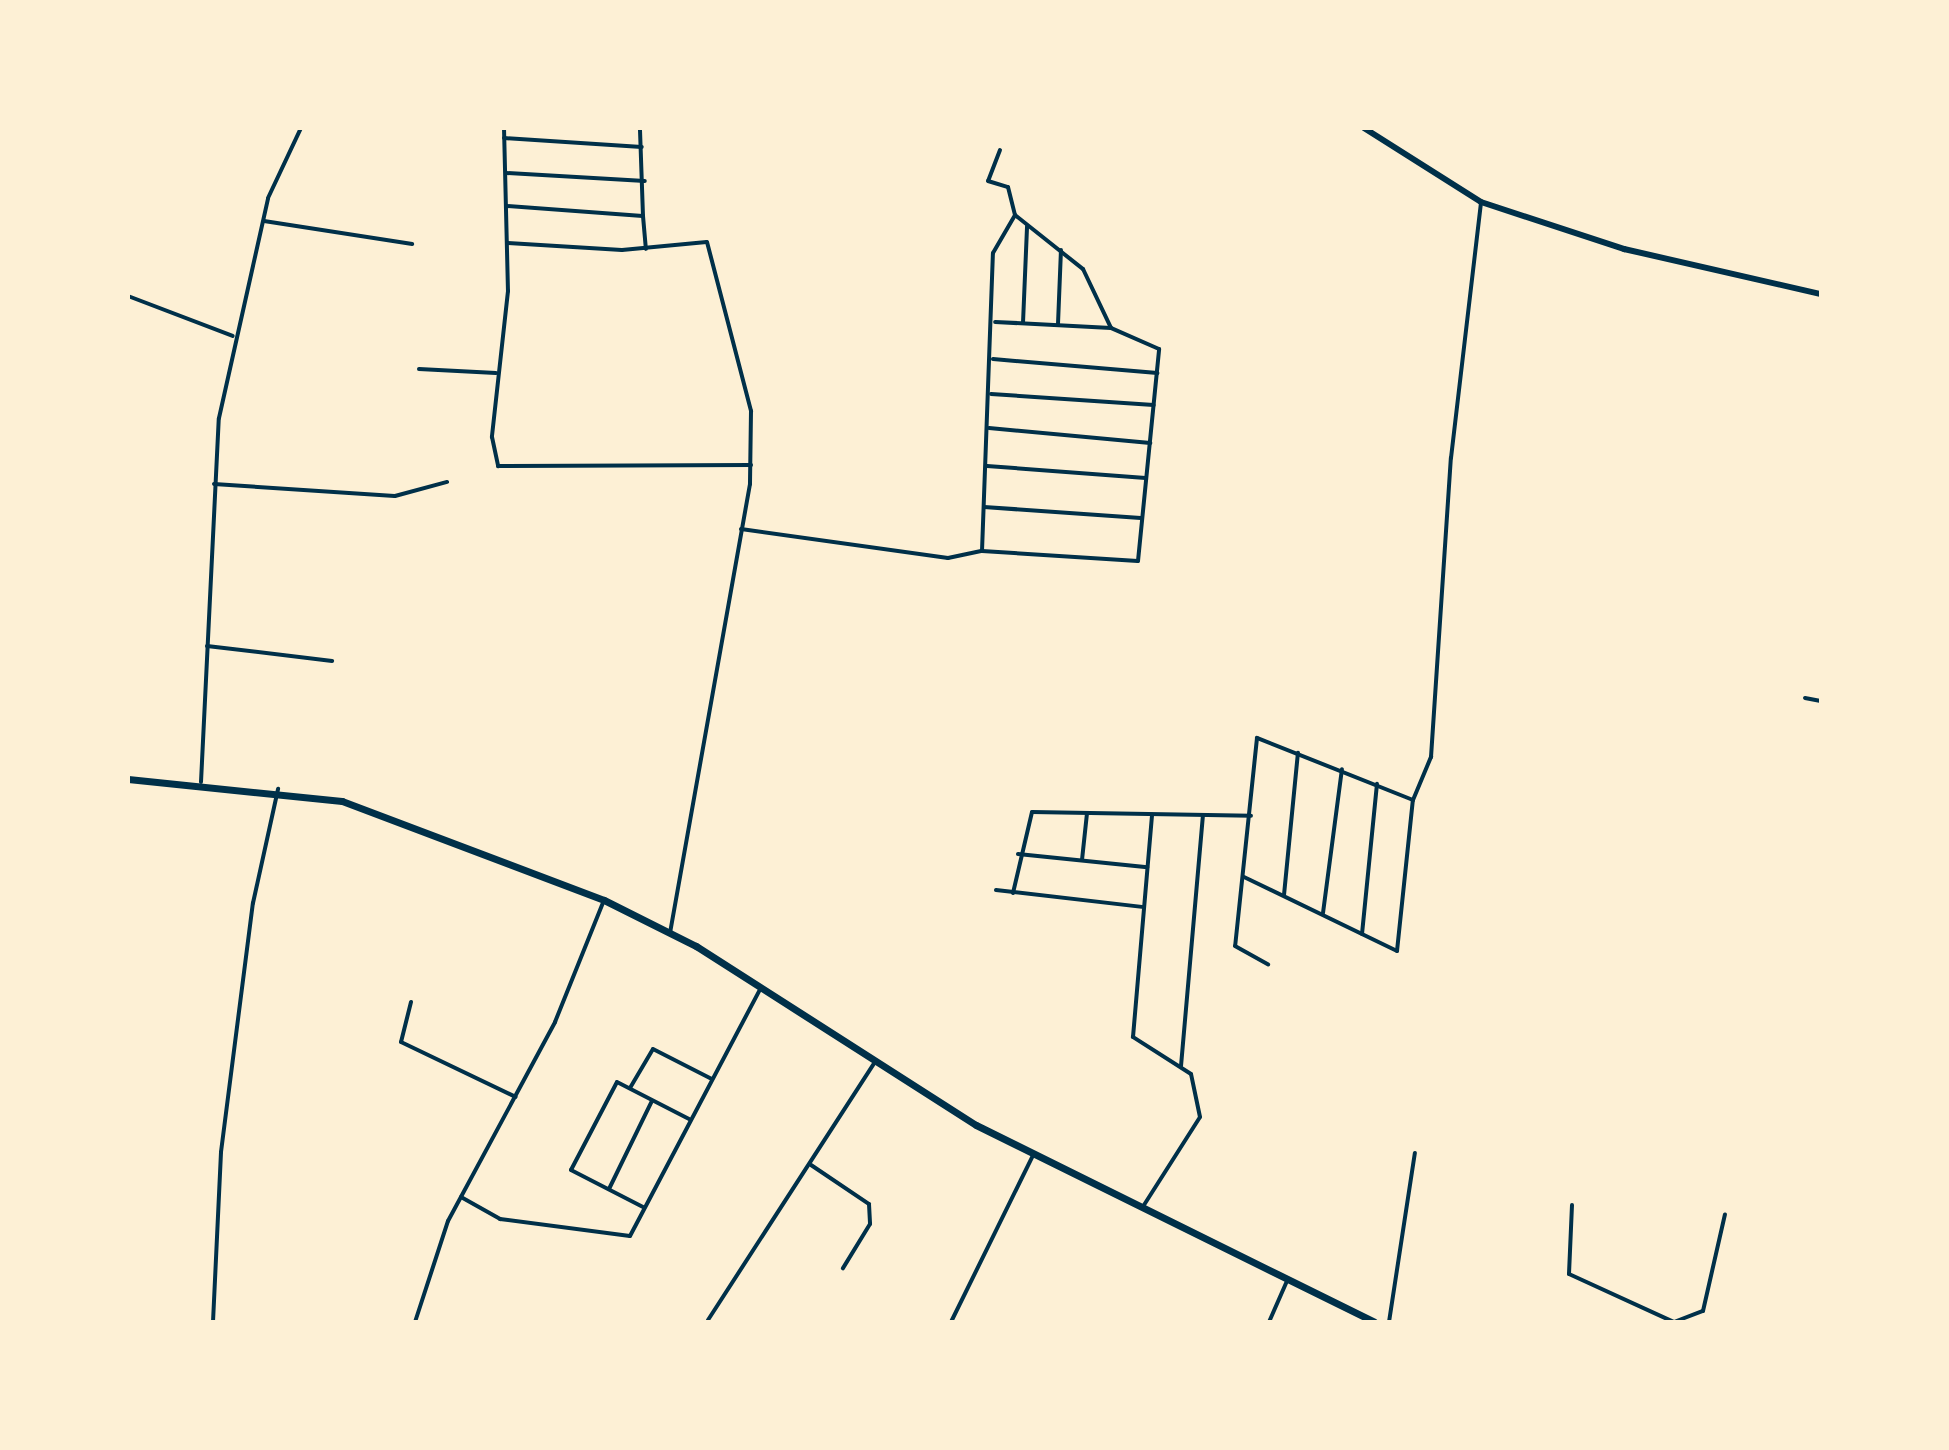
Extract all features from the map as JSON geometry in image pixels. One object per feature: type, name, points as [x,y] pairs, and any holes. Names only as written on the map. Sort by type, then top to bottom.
[{"type":"main road","points":[[128,779],[278,789],[380,811],[604,900],[670,931],[874,1063],[1034,1153],[1374,1322]]},
{"type":"street","points":[[201,782],[214,484],[233,336],[264,221],[301,128]]},
{"type":"street","points":[[504,128],[508,243],[492,437],[498,466],[751,465]]},
{"type":"street","points":[[640,128],[646,249]]},
{"type":"street","points":[[1364,128],[1481,202],[1624,249],[1821,294]]},
{"type":"street","points":[[504,138],[642,147]]},
{"type":"street","points":[[1000,150],[988,181],[1008,187],[1015,215],[1083,269],[1111,328]]},
{"type":"street","points":[[506,173],[645,181]]},
{"type":"street","points":[[1244,877],[1397,951],[1413,800],[1431,757],[1451,458],[1481,202]]},
{"type":"street","points":[[507,206],[643,216]]},
{"type":"street","points":[[982,551],[995,322],[993,253],[1015,215]]},
{"type":"street","points":[[264,221],[412,244]]},
{"type":"street","points":[[1023,323],[1027,226]]},
{"type":"street","points":[[508,243],[646,249],[711,245],[751,411],[751,465],[670,931]]},
{"type":"street","points":[[1058,324],[1061,250]]},
{"type":"street","points":[[128,296],[233,336]]},
{"type":"street","points":[[741,529],[948,558],[982,551],[1138,561],[1159,349],[1111,328],[995,322]]},
{"type":"street","points":[[993,359],[1157,373]]},
{"type":"street","points":[[419,369],[497,373]]},
{"type":"street","points":[[991,394],[1154,405]]},
{"type":"street","points":[[989,428],[1150,443]]},
{"type":"street","points":[[987,466],[1146,478]]},
{"type":"street","points":[[214,484],[395,496],[447,482]]},
{"type":"street","points":[[984,507],[1142,518]]},
{"type":"street","points":[[207,646],[332,661]]},
{"type":"street","points":[[1805,698],[1821,701]]},
{"type":"street","points":[[1268,964],[1235,946],[1257,738],[1342,769],[1413,800]]},
{"type":"street","points":[[1284,895],[1298,753]]},
{"type":"street","points":[[1323,914],[1342,769]]},
{"type":"street","points":[[1362,934],[1377,784]]},
{"type":"street","points":[[213,1322],[223,1138],[253,903],[278,789]]},
{"type":"street","points":[[1013,893],[1017,854],[1032,812],[1251,816]]},
{"type":"street","points":[[1082,860],[1087,813]]},
{"type":"street","points":[[1144,1205],[1200,1117],[1199,1093],[1181,1066],[1133,1037],[1152,815]]},
{"type":"street","points":[[1181,1066],[1203,815]]},
{"type":"street","points":[[1017,854],[1147,867]]},
{"type":"street","points":[[996,890],[1144,907]]},
{"type":"street","points":[[415,1322],[461,1197],[516,1097],[604,900]]},
{"type":"street","points":[[461,1197],[500,1219],[617,1238],[630,1236],[761,988]]},
{"type":"street","points":[[411,1002],[401,1042],[516,1097]]},
{"type":"street","points":[[630,1088],[653,1049],[712,1079]]},
{"type":"street","points":[[708,1320],[811,1165],[874,1063]]},
{"type":"street","points":[[643,1207],[571,1170],[617,1082],[690,1120]]},
{"type":"street","points":[[609,1189],[652,1100]]},
{"type":"street","points":[[951,1322],[1034,1153]]},
{"type":"street","points":[[1389,1322],[1415,1153]]},
{"type":"street","points":[[811,1165],[869,1204],[870,1224],[843,1268]]},
{"type":"street","points":[[1572,1205],[1569,1274],[1674,1322],[1703,1311],[1725,1214]]},
{"type":"street","points":[[1269,1322],[1288,1278]]}]
